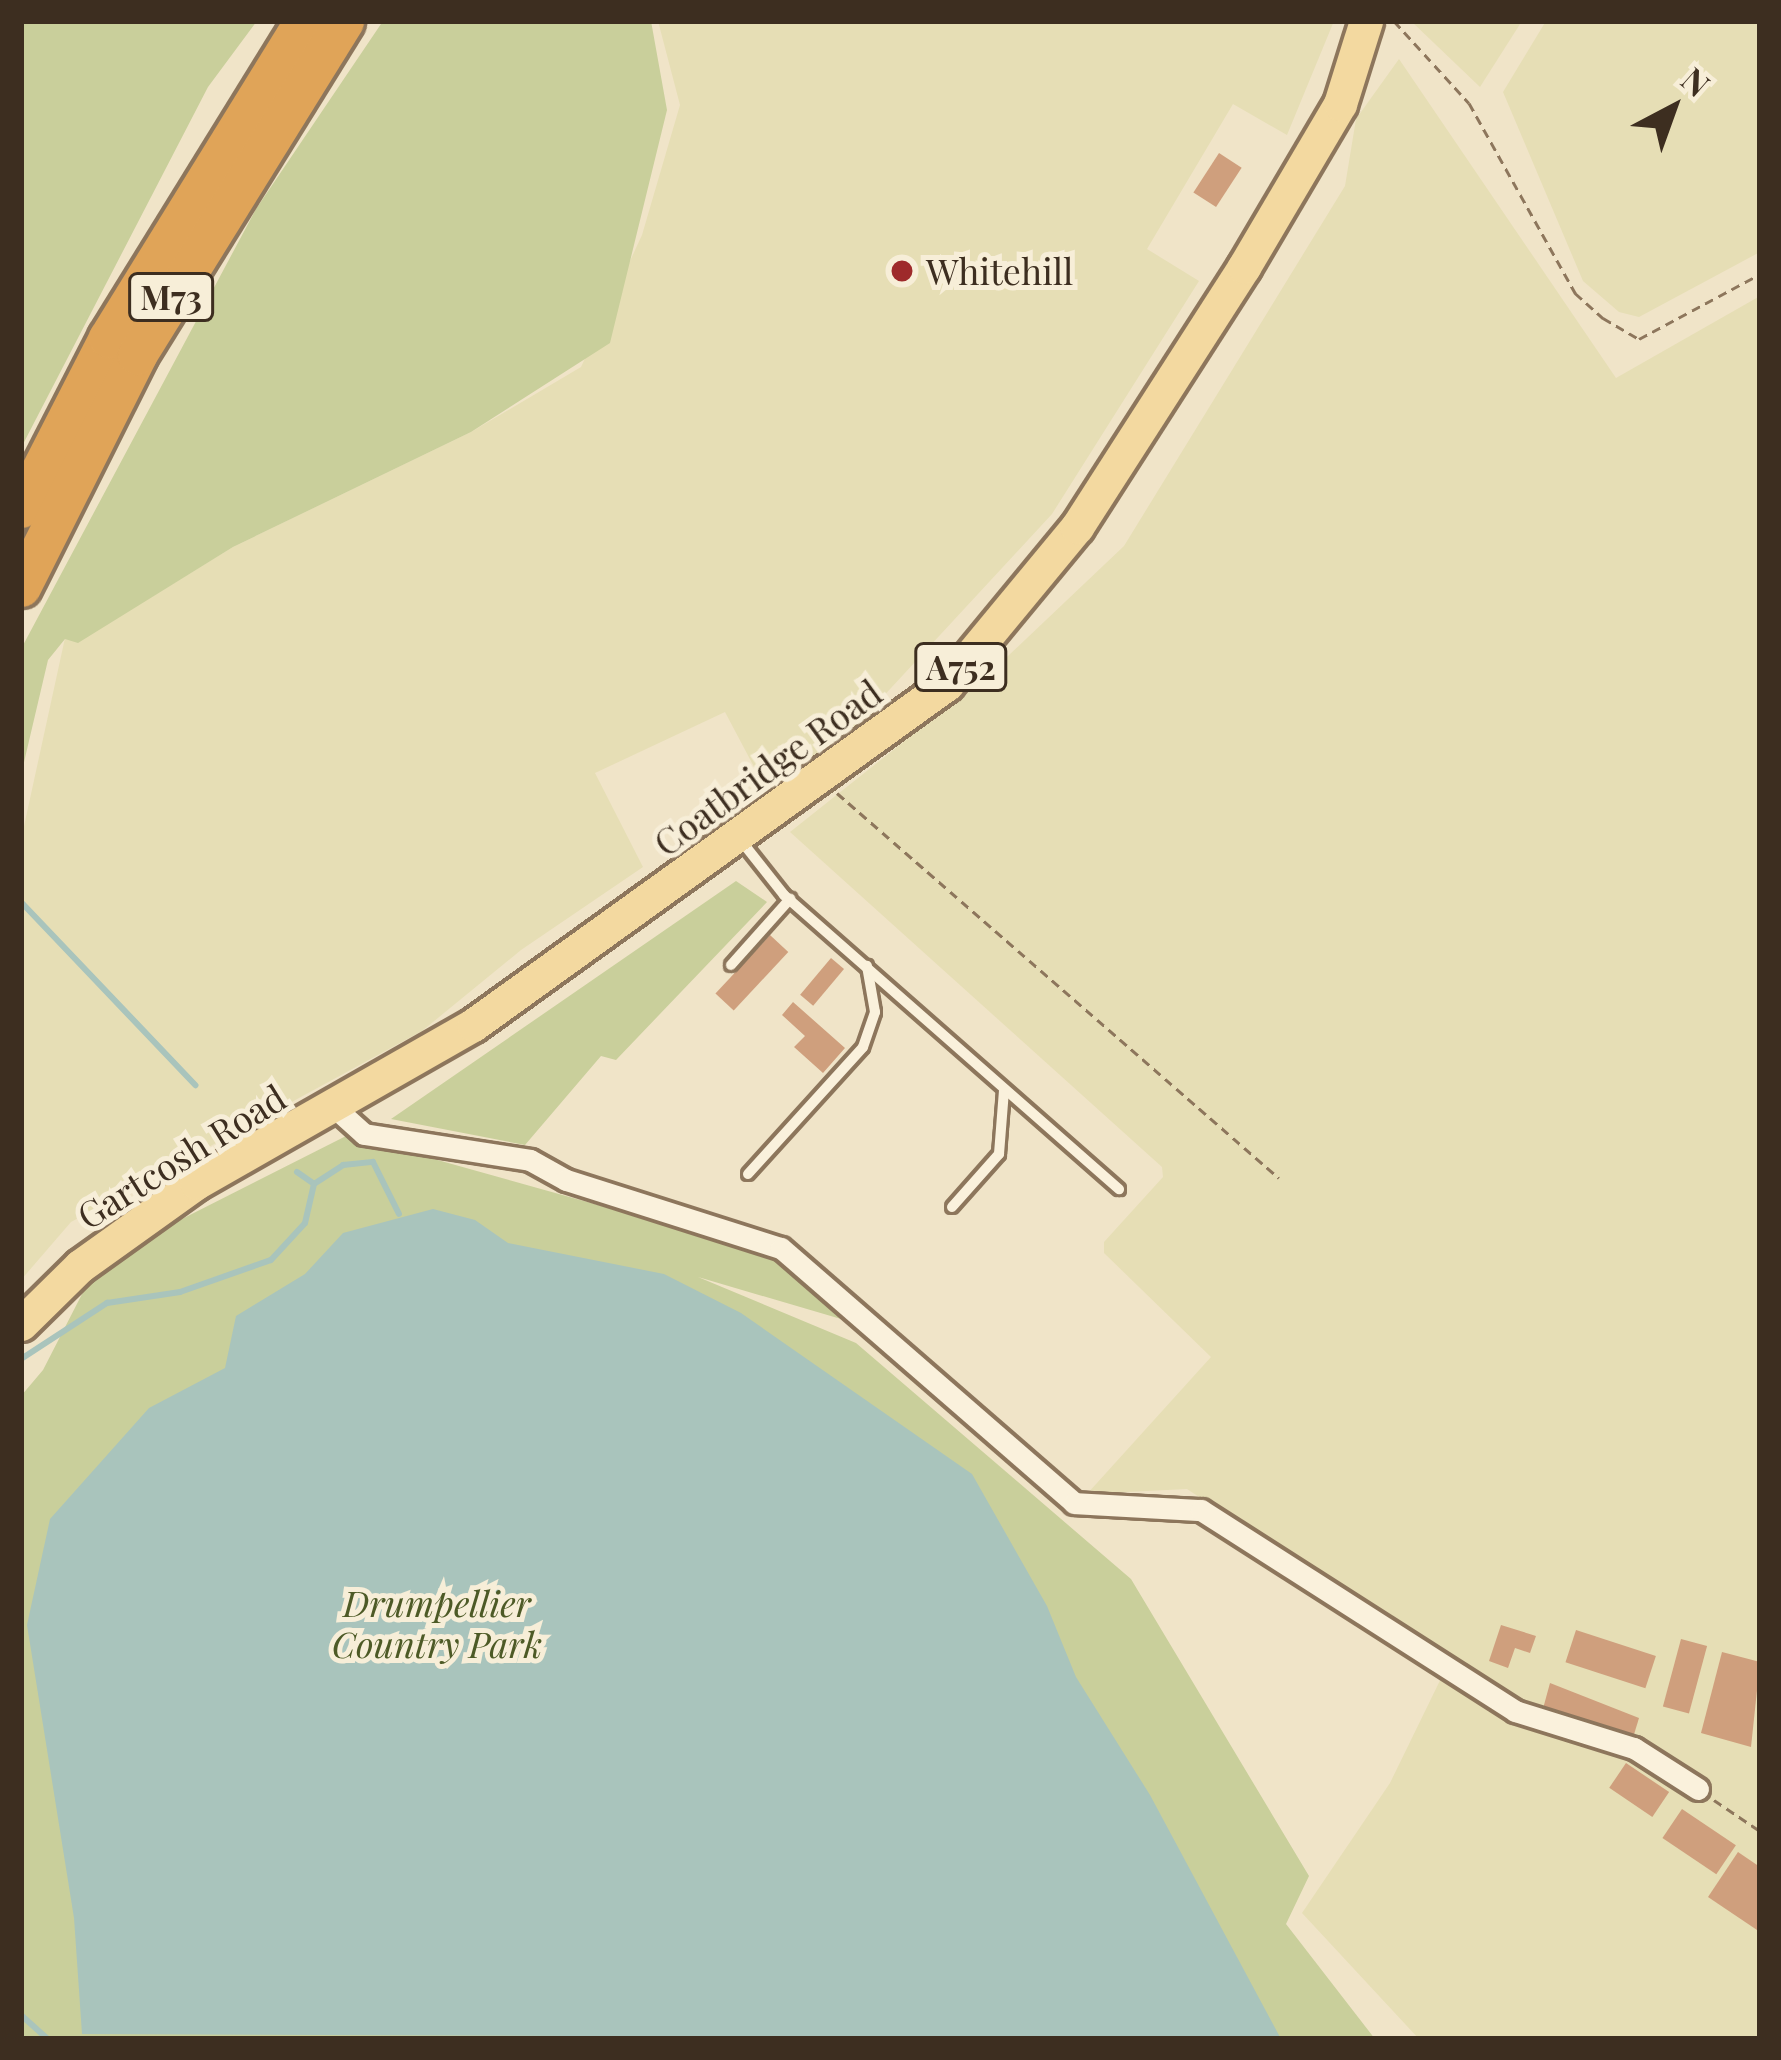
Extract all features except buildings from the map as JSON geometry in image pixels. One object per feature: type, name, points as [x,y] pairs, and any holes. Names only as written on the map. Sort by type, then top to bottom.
[{"type":"highway","name":"M73","points":[[21,508],[108,338],[304,21]]},
{"type":"highway","name":"M73","points":[[21,587],[137,355],[344,21]]},
{"type":"main road","name":"Coatbridge Road","points":[[334,1106],[473,1024],[822,779],[946,684],[1077,527],[1340,104],[1366,21]]},
{"type":"main road","name":"Gartcosh Road","points":[[21,1324],[80,1267],[196,1183],[334,1106]]},
{"type":"street","points":[[334,1106],[364,1134],[530,1160],[566,1180],[781,1248],[1074,1504],[1202,1510],[1515,1711],[1634,1748],[1698,1790]]},
{"type":"lane","points":[[739,838],[790,899],[1119,1190]]},
{"type":"lane","points":[[731,965],[790,899]]},
{"type":"lane","points":[[748,1174],[863,1047],[875,1012],[867,967]]},
{"type":"lane","points":[[952,1207],[999,1154],[1008,1111],[1003,1087]]},
{"type":"path","points":[[1394,21],[1469,103],[1575,293],[1603,318],[1639,339],[1760,274]]},
{"type":"path","points":[[822,779],[1279,1178]]},
{"type":"path","points":[[1698,1790],[1760,1831]]},
{"type":"shaded area","points":[[658,21],[1334,21],[1287,135],[1233,104],[1147,249],[1199,281],[1052,514],[854,728],[770,797],[725,712],[595,773],[643,867],[521,950],[422,1031],[71,1222],[21,1280],[21,840],[65,638],[78,642],[233,547],[471,432],[581,367],[642,235],[680,105]]},
{"type":"shaded area","points":[[1411,21],[1522,21],[1480,87]]},
{"type":"shaded area","points":[[1546,21],[1760,21],[1760,252],[1639,317],[1619,312],[1583,281],[1503,92]]},
{"type":"shaded area","points":[[1399,59],[1616,378],[1760,296],[1760,2039],[1419,2039],[1302,1913],[1390,1783],[1449,1662],[1187,1489],[1087,1494],[1211,1357],[1104,1253],[1104,1242],[1163,1177],[1162,1167],[790,832],[989,674],[1124,546],[1345,186],[1356,119]]},
{"type":"green space","points":[[21,21],[257,21],[208,87],[21,448]]},
{"type":"green space","points":[[383,21],[651,21],[667,110],[610,343],[471,432],[233,547],[78,643],[65,639],[48,660],[21,775],[21,649],[256,209]]},
{"type":"green space","points":[[736,881],[767,902],[616,1060],[601,1056],[525,1145],[391,1119]]},
{"type":"green space","name":"Drumpellier Country Park","points":[[348,1135],[766,1252],[811,1280],[841,1319],[698,1277],[856,1343],[1131,1579],[1309,1876],[1286,1924],[1375,2039],[21,2039],[21,1396],[43,1370],[99,1261]]},
{"type":"water","name":"Drumpellier Country Park","points":[[433,1209],[475,1220],[508,1243],[664,1274],[741,1313],[972,1474],[1047,1606],[1076,1677],[1150,1795],[1281,2039],[82,2034],[74,1918],[27,1625],[50,1519],[149,1408],[225,1368],[236,1316],[305,1274],[343,1233]]},
{"type":"waterway","points":[[21,902],[195,1085]]},
{"type":"waterway","points":[[297,1172],[314,1184],[343,1165],[373,1162],[399,1214]]},
{"type":"waterway","points":[[21,1359],[107,1303],[180,1292],[271,1260],[305,1223],[314,1184]]},
{"type":"waterway","points":[[21,2015],[48,2039]]},
{"type":"place","name":"Whitehill","points":[[902,271]]}]
